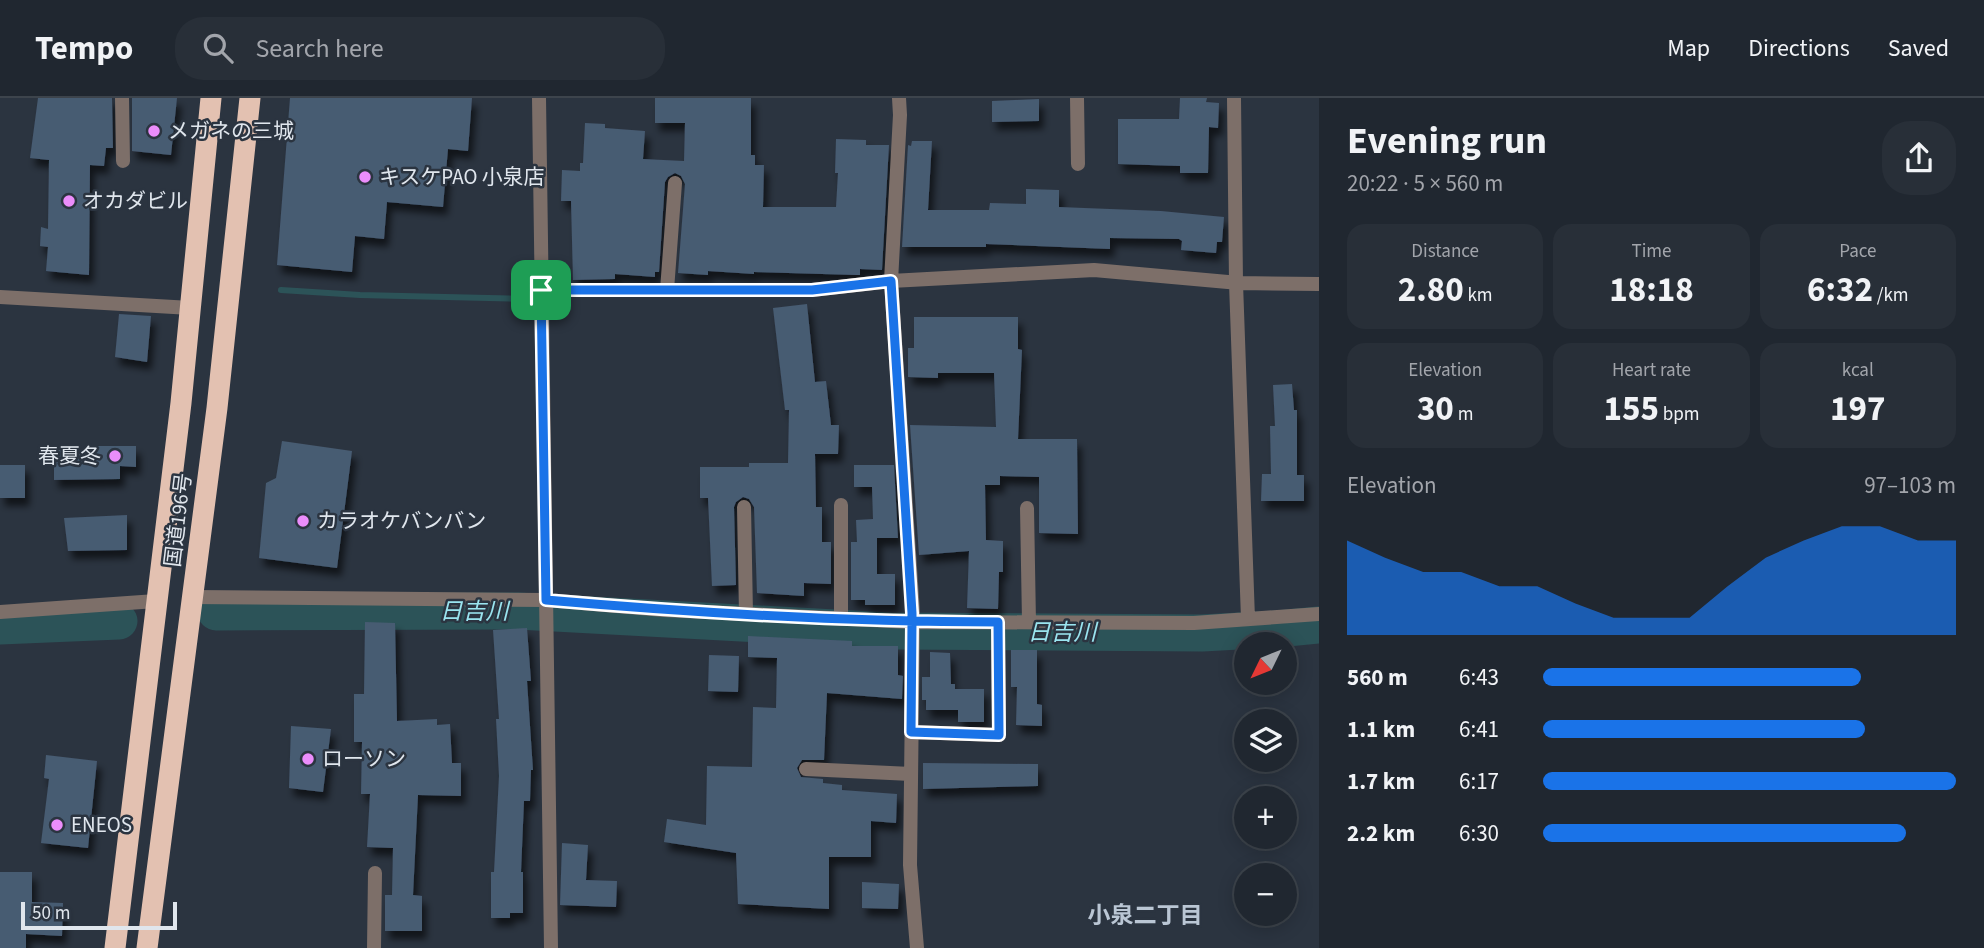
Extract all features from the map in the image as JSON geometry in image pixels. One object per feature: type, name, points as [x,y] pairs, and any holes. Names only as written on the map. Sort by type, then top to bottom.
[{"type":"highway","name":"国道196号","points":[[114,948],[191,308],[211,98]]},
{"type":"highway","name":"国道196号","points":[[147,948],[217,408],[250,98]]},
{"type":"street","points":[[122,98],[123,161]]},
{"type":"street","points":[[539,98],[551,948]]},
{"type":"street","points":[[899,98],[891,281],[912,622],[909,865],[918,948]]},
{"type":"street","points":[[1077,98],[1078,164]]},
{"type":"street","points":[[1234,98],[1236,283],[1248,619]]},
{"type":"street","points":[[667,290],[675,183]]},
{"type":"street","points":[[541,290],[812,290],[891,281],[1094,271],[1236,283],[1319,284]]},
{"type":"street","points":[[0,297],[191,308]]},
{"type":"street","points":[[841,505],[841,619]]},
{"type":"street","points":[[744,507],[746,614]]},
{"type":"street","points":[[1027,508],[1029,622]]},
{"type":"street","points":[[192,597],[546,600],[912,622],[1194,623],[1319,614]]},
{"type":"street","points":[[0,612],[156,601]]},
{"type":"street","points":[[911,732],[999,735],[998,622]]},
{"type":"street","points":[[806,769],[911,774]]},
{"type":"street","points":[[374,948],[375,873]]},
{"type":"shaded area","points":[[96,622],[97,632],[0,639],[0,626]]},
{"type":"building","points":[[38,98],[112,98],[113,148],[106,148],[104,166],[90,165],[89,275],[46,271],[48,247],[40,246],[41,227],[48,229],[49,160],[30,158]]},
{"type":"building","name":"メガネの三城","points":[[132,98],[177,98],[171,155],[132,151]]},
{"type":"building","name":"キスケPAO 小泉店","points":[[290,98],[472,98],[468,151],[448,149],[443,207],[387,202],[384,239],[355,236],[352,272],[277,265]]},
{"type":"building","points":[[655,98],[751,98],[751,155],[755,155],[755,165],[764,165],[763,207],[836,207],[836,139],[866,140],[866,145],[889,145],[882,270],[860,269],[860,275],[708,271],[708,275],[678,273],[685,184],[681,176],[675,173],[665,182],[659,272],[655,272],[655,277],[615,274],[615,279],[573,280],[571,201],[561,201],[562,170],[580,171],[580,163],[583,163],[585,123],[605,124],[605,128],[645,131],[643,159],[684,161],[685,123],[655,123]]},
{"type":"building","points":[[1180,98],[1207,98],[1206,102],[1219,103],[1218,128],[1209,127],[1208,173],[1180,173],[1180,166],[1118,164],[1118,119],[1179,119]]},
{"type":"building","points":[[1039,99],[1039,121],[992,122],[992,101]]},
{"type":"building","points":[[912,141],[932,141],[928,210],[989,210],[990,203],[1026,204],[1026,189],[1059,190],[1059,207],[1161,211],[1224,217],[1222,242],[1217,242],[1216,253],[1181,250],[1182,241],[1179,239],[1110,238],[1110,249],[986,244],[986,247],[902,247],[908,145],[911,146]]},
{"type":"building","points":[[807,304],[815,382],[826,381],[831,425],[839,425],[838,454],[815,454],[816,507],[822,507],[822,542],[831,542],[831,584],[804,583],[804,596],[757,593],[754,507],[749,499],[743,497],[734,507],[736,585],[712,586],[708,498],[700,498],[700,467],[749,467],[749,463],[788,463],[789,410],[785,410],[773,308]]},
{"type":"building","points":[[119,314],[151,316],[147,362],[115,357]]},
{"type":"building","points":[[914,317],[1018,317],[1018,349],[1022,350],[1018,439],[1077,439],[1078,534],[1039,533],[1039,477],[1000,476],[1000,485],[985,485],[986,540],[1003,541],[1003,572],[999,572],[998,609],[967,608],[969,551],[919,555],[910,425],[996,427],[994,373],[938,373],[938,378],[908,377],[908,348],[914,348]]},
{"type":"building","points":[[1292,384],[1294,410],[1297,410],[1297,475],[1304,475],[1304,501],[1261,501],[1262,474],[1271,474],[1270,426],[1275,426],[1273,385]]},
{"type":"building","name":"カラオケバンバン","points":[[282,441],[352,451],[337,568],[259,558],[266,483],[276,478]]},
{"type":"building","points":[[93,446],[136,446],[136,467],[120,466],[120,479],[54,480],[54,450],[93,451]]},
{"type":"building","points":[[0,465],[25,465],[25,498],[0,498]]},
{"type":"building","points":[[854,465],[894,465],[898,538],[877,538],[877,574],[895,574],[895,605],[865,605],[865,600],[851,600],[851,542],[857,542],[856,520],[873,519],[872,487],[854,487]]},
{"type":"building","points":[[127,515],[127,550],[68,551],[64,518]]},
{"type":"building","points":[[365,622],[395,623],[397,721],[437,719],[437,725],[450,724],[452,763],[461,763],[461,796],[418,795],[413,895],[422,896],[422,931],[385,931],[385,895],[392,895],[393,848],[367,847],[370,794],[361,794],[362,742],[354,742],[354,694],[364,694]]},
{"type":"building","points":[[527,628],[531,681],[527,681],[533,770],[530,801],[524,801],[521,872],[523,913],[510,913],[510,918],[491,918],[491,872],[494,872],[499,776],[496,719],[499,719],[493,630]]},
{"type":"building","points":[[748,636],[852,641],[852,646],[898,646],[898,675],[903,676],[902,699],[827,693],[824,760],[802,760],[797,768],[801,777],[823,779],[823,783],[842,785],[842,790],[897,794],[896,823],[871,821],[871,857],[829,857],[829,909],[738,904],[736,853],[664,842],[667,819],[706,825],[707,766],[752,767],[753,707],[776,708],[777,658],[748,657]]},
{"type":"building","points":[[1011,650],[1037,650],[1037,704],[1042,705],[1042,726],[1016,725],[1017,687],[1011,687]]},
{"type":"building","points":[[930,652],[950,653],[951,684],[955,684],[955,689],[984,689],[984,722],[958,722],[958,710],[926,710],[926,700],[922,700],[922,677],[930,677]]},
{"type":"building","points":[[709,655],[739,656],[738,692],[708,691]]},
{"type":"building","name":"ローソン","points":[[291,726],[331,729],[323,792],[289,788]]},
{"type":"building","points":[[46,755],[97,761],[88,848],[41,843],[49,779],[44,778]]},
{"type":"building","points":[[923,763],[1038,764],[1038,786],[923,789]]},
{"type":"building","points":[[562,843],[588,845],[586,880],[617,881],[616,907],[560,905]]},
{"type":"building","points":[[0,872],[32,872],[32,902],[63,903],[62,936],[26,934],[26,948],[0,948]]},
{"type":"building","points":[[862,882],[899,884],[898,909],[862,908]]},
{"type":"waterway","points":[[281,290],[360,295],[527,299]]},
{"type":"waterway","name":"日吉川","points":[[216,612],[518,611],[890,631],[1202,633],[1319,625]]},
{"type":"waterway","name":"日吉川","points":[[0,626],[119,621]]},
{"type":"place","name":"メガネの三城","points":[[154,131]]},
{"type":"place","name":"キスケPAO 小泉店","points":[[365,177]]},
{"type":"place","name":"オカダビル","points":[[69,201]]},
{"type":"place","name":"春夏冬","points":[[115,456]]},
{"type":"place","name":"カラオケバンバン","points":[[303,521]]},
{"type":"place","name":"ローソン","points":[[308,759]]},
{"type":"place","name":"ENEOS","points":[[57,825]]},
{"type":"district","name":"小泉二丁目","points":[[1145,915]]},
{"type":"route","points":[[541,290],[546,600],[664,610],[841,619],[912,622],[998,622],[999,735],[911,732],[912,622],[912,613],[891,281],[812,290],[541,290]]}]
